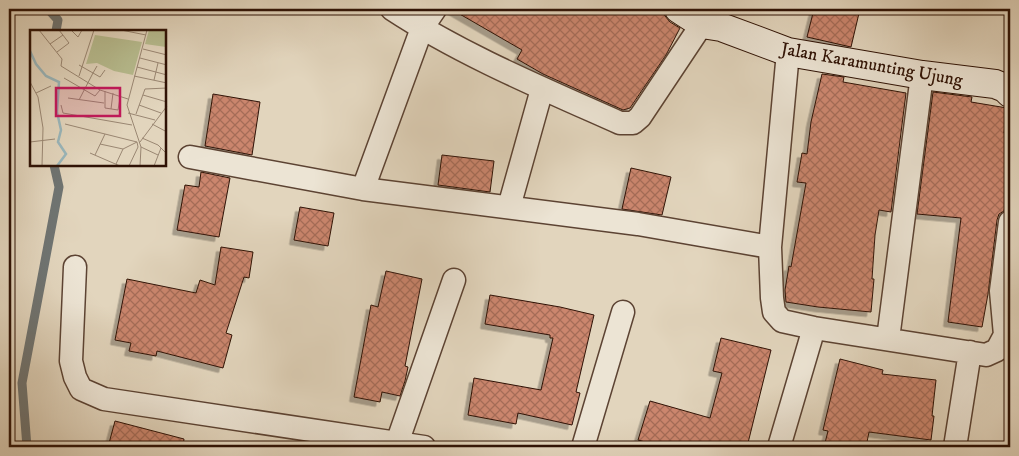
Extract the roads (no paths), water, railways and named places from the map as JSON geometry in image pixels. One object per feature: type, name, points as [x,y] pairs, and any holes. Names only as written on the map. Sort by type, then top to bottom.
[{"type":"street","points":[[392,9],[422,28],[542,88],[620,123],[633,123],[640,117],[702,24]]},
{"type":"street","points":[[363,189],[422,28],[435,9]]},
{"type":"street","name":"Jalan Karamunting Ujung","points":[[679,9],[702,24],[721,26],[788,52],[922,75],[995,84],[1005,88],[1010,93]]},
{"type":"street","points":[[788,52],[770,247],[774,312],[782,321],[814,328],[986,355],[997,350],[1005,335],[1005,292],[1010,222]]},
{"type":"street","points":[[888,339],[922,75]]},
{"type":"street","points":[[509,207],[542,88]]},
{"type":"street","points":[[190,157],[363,189],[638,224],[770,247]]},
{"type":"street","points":[[75,267],[71,361],[75,377],[81,389],[104,399],[424,447]]},
{"type":"street","points":[[397,443],[454,280]]},
{"type":"street","points":[[584,447],[623,312]]},
{"type":"street","points":[[779,447],[814,328]]},
{"type":"street","points":[[955,447],[970,352]]},
{"type":"waterway","points":[[48,9],[58,20],[56,30]]},
{"type":"waterway","points":[[27,447],[22,383],[59,187],[54,166]]}]
